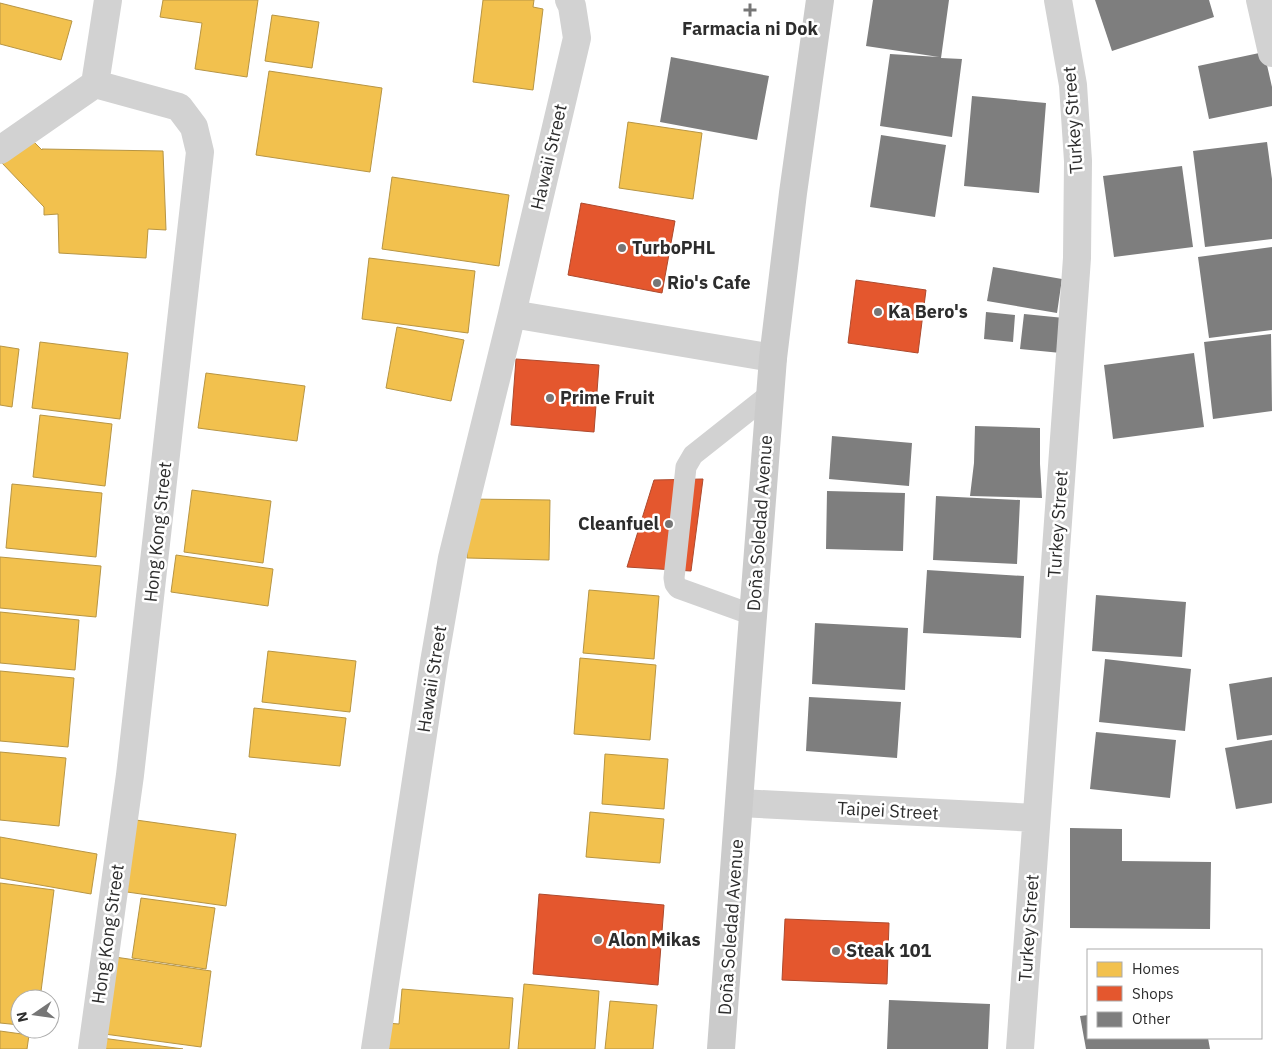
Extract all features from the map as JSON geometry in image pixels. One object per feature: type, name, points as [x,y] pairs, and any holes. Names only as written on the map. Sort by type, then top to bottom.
[{"type":"main road","name":"Doña Soledad Avenue","points":[[721,1049],[773,358],[792,193],[820,0]]},
{"type":"street","points":[[0,150],[95,84],[108,0]]},
{"type":"street","name":"Hawaii Street","points":[[375,1049],[434,662],[452,558],[577,38],[572,6],[569,0]]},
{"type":"street","name":"Turkey Street","points":[[1020,1049],[1077,258],[1078,161],[1073,85],[1058,0]]},
{"type":"street","points":[[1260,0],[1272,53]]},
{"type":"street","name":"Hong Kong Street","points":[[92,1049],[130,775],[200,152],[194,127],[179,108],[95,84]]},
{"type":"street","points":[[512,314],[773,358]]},
{"type":"street","name":"Taipei Street","points":[[740,803],[1036,818]]},
{"type":"lane","points":[[753,615],[678,588],[674,578],[686,467],[689,460],[770,394]]},
{"type":"building: Homes","points":[[163,0],[258,0],[247,77],[195,69],[202,23],[160,17]]},
{"type":"building: Homes","points":[[483,0],[534,0],[533,7],[543,9],[533,90],[473,82]]},
{"type":"building: Homes","points":[[0,3],[72,21],[61,60],[0,44]]},
{"type":"building: Homes","points":[[272,15],[319,22],[312,68],[265,61]]},
{"type":"building: Homes","points":[[269,71],[382,88],[370,172],[256,155]]},
{"type":"building: Homes","points":[[628,122],[702,133],[693,199],[619,188]]},
{"type":"building: Homes","points":[[29,137],[42,150],[163,151],[166,230],[148,229],[146,258],[59,253],[58,214],[44,215],[44,207],[2,163]]},
{"type":"building: Homes","points":[[392,177],[509,195],[499,266],[382,249]]},
{"type":"building: Homes","points":[[369,258],[475,271],[468,333],[362,319]]},
{"type":"building: Homes","points":[[397,327],[464,340],[451,401],[386,388]]},
{"type":"building: Homes","points":[[40,342],[128,353],[120,419],[32,408]]},
{"type":"building: Homes","points":[[0,346],[19,349],[12,407],[0,405]]},
{"type":"building: Homes","points":[[206,373],[305,386],[297,441],[198,428]]},
{"type":"building: Homes","points":[[40,415],[112,424],[105,486],[33,477]]},
{"type":"building: Homes","points":[[12,484],[102,493],[96,557],[6,548]]},
{"type":"building: Homes","points":[[192,490],[271,501],[263,563],[184,552]]},
{"type":"building: Homes","points":[[468,499],[550,500],[549,560],[467,558]]},
{"type":"building: Homes","points":[[176,555],[273,569],[268,606],[171,592]]},
{"type":"building: Homes","points":[[0,557],[101,566],[96,617],[0,608]]},
{"type":"building: Homes","points":[[589,590],[659,596],[654,659],[583,653]]},
{"type":"building: Homes","points":[[0,612],[79,620],[75,670],[0,663]]},
{"type":"building: Homes","points":[[268,651],[356,661],[350,712],[262,702]]},
{"type":"building: Homes","points":[[580,658],[656,665],[650,740],[574,734]]},
{"type":"building: Homes","points":[[0,671],[74,678],[68,747],[0,741]]},
{"type":"building: Homes","points":[[254,708],[346,718],[340,766],[249,757]]},
{"type":"building: Homes","points":[[0,752],[66,758],[59,826],[0,820]]},
{"type":"building: Homes","points":[[605,754],[668,759],[664,809],[602,804]]},
{"type":"building: Homes","points":[[590,812],[664,819],[660,863],[586,857]]},
{"type":"building: Homes","points":[[136,820],[236,834],[226,906],[127,892]]},
{"type":"building: Homes","points":[[0,837],[97,854],[91,894],[0,878]]},
{"type":"building: Homes","points":[[0,883],[54,890],[41,989],[10,989],[10,1024],[0,1023]]},
{"type":"building: Homes","points":[[141,898],[215,908],[206,969],[132,958]]},
{"type":"building: Homes","points":[[108,956],[211,971],[201,1047],[97,1033]]},
{"type":"building: Homes","points":[[524,984],[599,991],[595,1049],[518,1049]]},
{"type":"building: Homes","points":[[402,989],[513,998],[509,1049],[383,1049],[386,1023],[399,1024]]},
{"type":"building: Homes","points":[[610,1001],[657,1005],[653,1049],[605,1049]]},
{"type":"building: Homes","points":[[0,1031],[10,1032],[10,1039],[28,1039],[27,1049],[0,1049]]},
{"type":"building: Homes","points":[[102,1038],[183,1049],[101,1049]]},
{"type":"building: Shops","name":"TurboPHL","points":[[581,203],[675,221],[662,293],[568,275]]},
{"type":"building: Shops","points":[[856,280],[926,290],[918,353],[848,343]]},
{"type":"building: Shops","points":[[516,359],[599,365],[594,432],[511,425]]},
{"type":"building: Shops","name":"Cleanfuel","points":[[703,479],[691,571],[627,567],[654,480]]},
{"type":"building: Shops","name":"Alon Mikas","points":[[539,894],[664,905],[658,985],[533,974]]},
{"type":"building: Shops","name":"Steak 101","points":[[785,919],[889,923],[887,984],[782,980]]},
{"type":"building: Other","points":[[873,0],[949,0],[941,58],[962,59],[952,137],[880,126],[890,54],[939,57],[866,46]]},
{"type":"building: Other","points":[[1095,0],[1209,0],[1214,17],[1112,51]]},
{"type":"building: Other","points":[[1264,52],[1272,87],[1272,106],[1209,119],[1198,66]]},
{"type":"building: Other","points":[[671,57],[769,76],[757,140],[660,122]]},
{"type":"building: Other","points":[[972,96],[1046,103],[1039,193],[964,186]]},
{"type":"building: Other","points":[[881,135],[946,145],[935,217],[870,207]]},
{"type":"building: Other","points":[[1267,142],[1272,179],[1272,239],[1205,247],[1193,151]]},
{"type":"building: Other","points":[[1182,166],[1193,247],[1114,257],[1103,176]]},
{"type":"building: Other","points":[[1272,247],[1272,330],[1209,338],[1198,257]]},
{"type":"building: Other","points":[[993,267],[1062,279],[1057,313],[987,301]]},
{"type":"building: Other","points":[[986,312],[1015,315],[1013,342],[984,339]]},
{"type":"building: Other","points":[[1024,314],[1064,318],[1061,353],[1020,349]]},
{"type":"building: Other","points":[[1271,334],[1272,411],[1213,419],[1204,342]]},
{"type":"building: Other","points":[[1194,353],[1204,427],[1113,439],[1104,365]]},
{"type":"building: Other","points":[[975,426],[1040,428],[1042,498],[970,496],[974,463]]},
{"type":"building: Other","points":[[832,436],[912,443],[909,486],[829,479]]},
{"type":"building: Other","points":[[827,491],[905,493],[903,551],[826,549]]},
{"type":"building: Other","points":[[936,496],[1020,500],[1017,564],[933,560]]},
{"type":"building: Other","points":[[927,570],[1024,576],[1021,638],[923,633]]},
{"type":"building: Other","points":[[1096,595],[1186,602],[1182,657],[1092,651]]},
{"type":"building: Other","points":[[815,623],[908,628],[905,690],[812,684]]},
{"type":"building: Other","points":[[1105,659],[1191,669],[1185,731],[1099,722]]},
{"type":"building: Other","points":[[1272,677],[1272,735],[1237,740],[1229,684]]},
{"type":"building: Other","points":[[809,697],[901,702],[897,758],[806,751]]},
{"type":"building: Other","points":[[1096,732],[1176,740],[1170,798],[1090,789]]},
{"type":"building: Other","points":[[1272,740],[1272,803],[1236,809],[1225,748]]},
{"type":"building: Other","points":[[1070,828],[1122,829],[1122,861],[1211,862],[1210,929],[1070,928]]},
{"type":"building: Other","points":[[889,1000],[990,1004],[988,1049],[887,1049]]},
{"type":"building: Other","points":[[1087,1015],[1087,1039],[1208,1039],[1210,1049],[1086,1049],[1080,1016]]},
{"type":"place","name":"Farmacia ni Dok","points":[[750,10]]},
{"type":"place","name":"TurboPHL","points":[[622,248]]},
{"type":"place","name":"Rio's Cafe","points":[[657,283]]},
{"type":"place","name":"Ka Bero's","points":[[878,312]]},
{"type":"place","name":"Prime Fruit","points":[[550,398]]},
{"type":"place","name":"Cleanfuel","points":[[669,524]]},
{"type":"place","name":"Alon Mikas","points":[[598,940]]},
{"type":"place","name":"Steak 101","points":[[836,951]]}]
